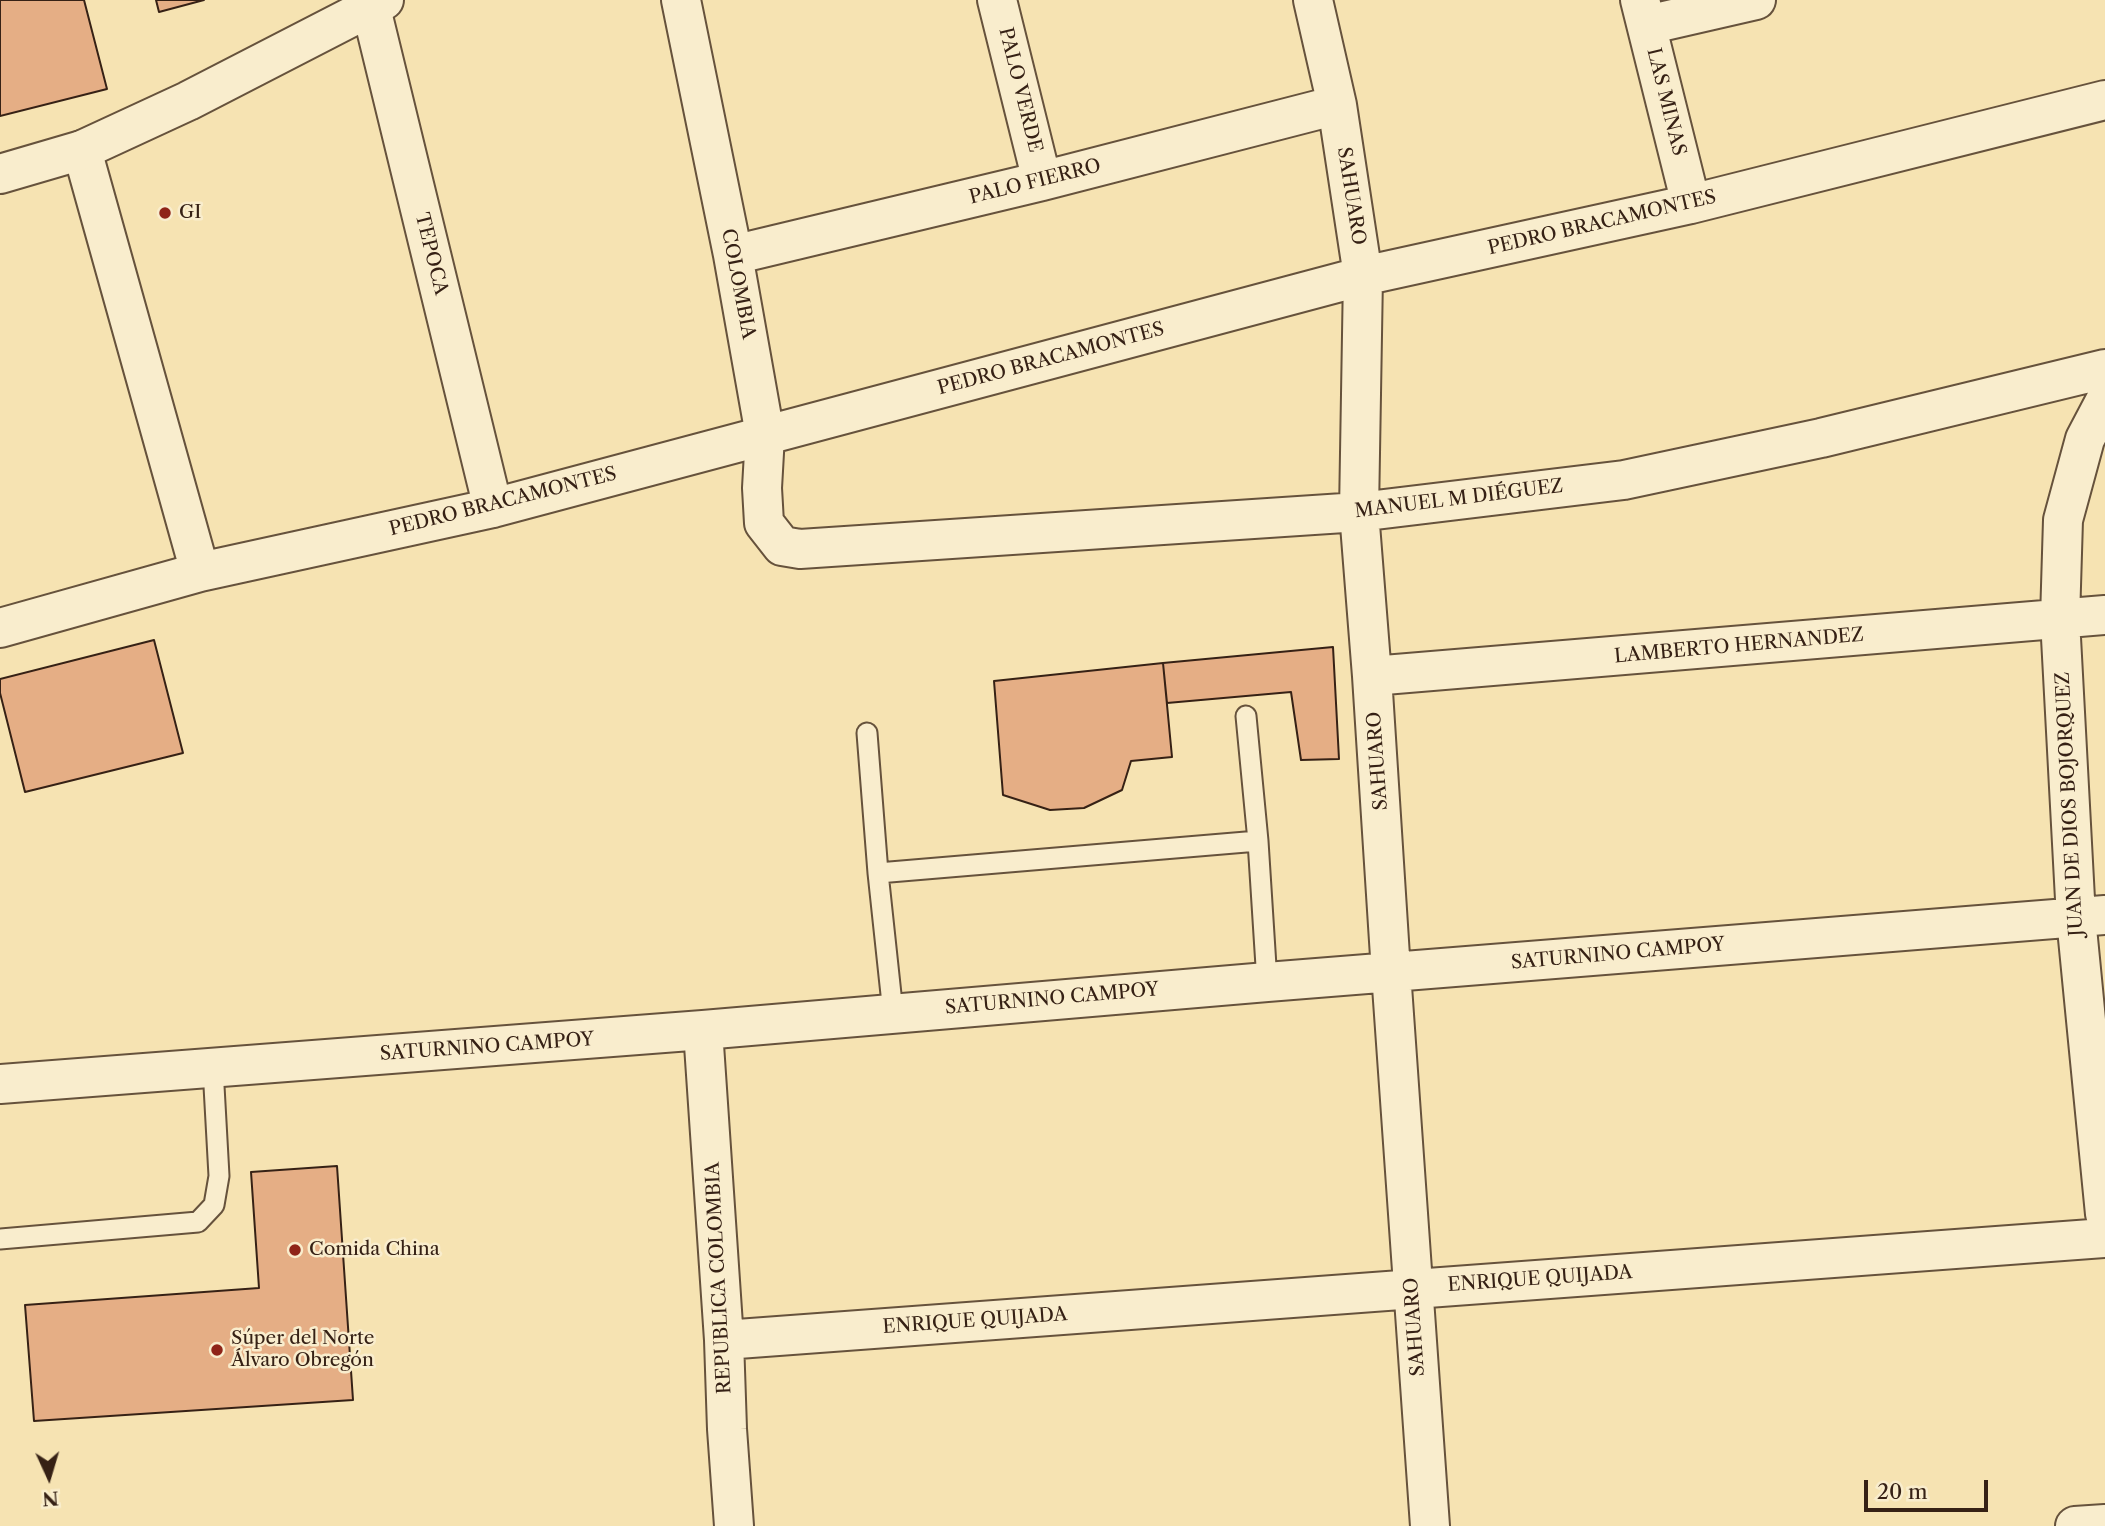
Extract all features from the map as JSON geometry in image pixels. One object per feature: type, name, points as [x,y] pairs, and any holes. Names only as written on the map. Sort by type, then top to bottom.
[{"type":"street","name":"COLOMBIA","points":[[681,0],[733,255],[765,435],[762,488],[764,523],[782,546],[800,549]]},
{"type":"street","name":"PALO VERDE","points":[[998,0],[1042,180]]},
{"type":"street","name":"SAHUARO","points":[[1313,0],[1337,105],[1363,276],[1359,512],[1373,676],[1412,1289],[1430,1526]]},
{"type":"street","points":[[1644,12],[1756,0]]},
{"type":"street","points":[[0,174],[82,149],[188,101],[374,3]]},
{"type":"street","name":"TEPOCA","points":[[374,3],[493,508]]},
{"type":"street","name":"LAS MINAS","points":[[1644,12],[1692,204]]},
{"type":"street","name":"PEDRO BRACAMONTES","points":[[0,628],[200,572],[493,508],[1363,276],[1692,204],[2105,100]]},
{"type":"street","name":"PALO FIERRO","points":[[733,255],[1337,105]]},
{"type":"street","points":[[82,149],[200,572]]},
{"type":"street","name":"MANUEL M DIÉGUEZ","points":[[800,549],[1359,512],[1624,480],[1821,438],[2105,369]]},
{"type":"street","name":"JUAN DE DIOS BOJORQUEZ","points":[[2105,401],[2085,439],[2063,520],[2060,619],[2090,916],[2105,1214]]},
{"type":"street","name":"LAMBERTO HERNANDEZ","points":[[1373,676],[2105,615]]},
{"type":"street","name":"SATURNINO CAMPOY","points":[[0,1084],[703,1030],[2090,916]]},
{"type":"street","name":"REPUBLICA COLOMBIA","points":[[703,1030],[734,1526]]},
{"type":"street","name":"ENRIQUE QUIJADA","points":[[724,1340],[2105,1238]]},
{"type":"street","points":[[2075,1526],[2105,1524]]},
{"type":"lane","points":[[1246,716],[1258,841],[1267,982]]},
{"type":"lane","points":[[867,733],[877,873],[893,1013]]},
{"type":"lane","points":[[877,873],[1258,841]]},
{"type":"lane","points":[[0,1238],[198,1222],[214,1205],[219,1176],[213,1068]]},
{"type":"building","points":[[0,0],[84,0],[107,89],[0,116]]},
{"type":"building","points":[[156,0],[204,0],[159,12]]},
{"type":"building","points":[[154,640],[183,753],[25,792],[0,693],[0,679]]},
{"type":"building","points":[[1333,647],[1339,759],[1301,760],[1291,692],[1167,703],[1163,663]]},
{"type":"building","points":[[1163,663],[1172,757],[1131,761],[1122,790],[1084,808],[1050,810],[1003,795],[994,681]]},
{"type":"building","points":[[337,1166],[353,1400],[34,1421],[25,1305],[259,1288],[251,1172]]},
{"type":"place","name":"GI","points":[[165,213]]},
{"type":"place","name":"Comida China","points":[[295,1250]]},
{"type":"place","name":"Súper del Norte Álvaro Obregón","points":[[217,1350]]}]
